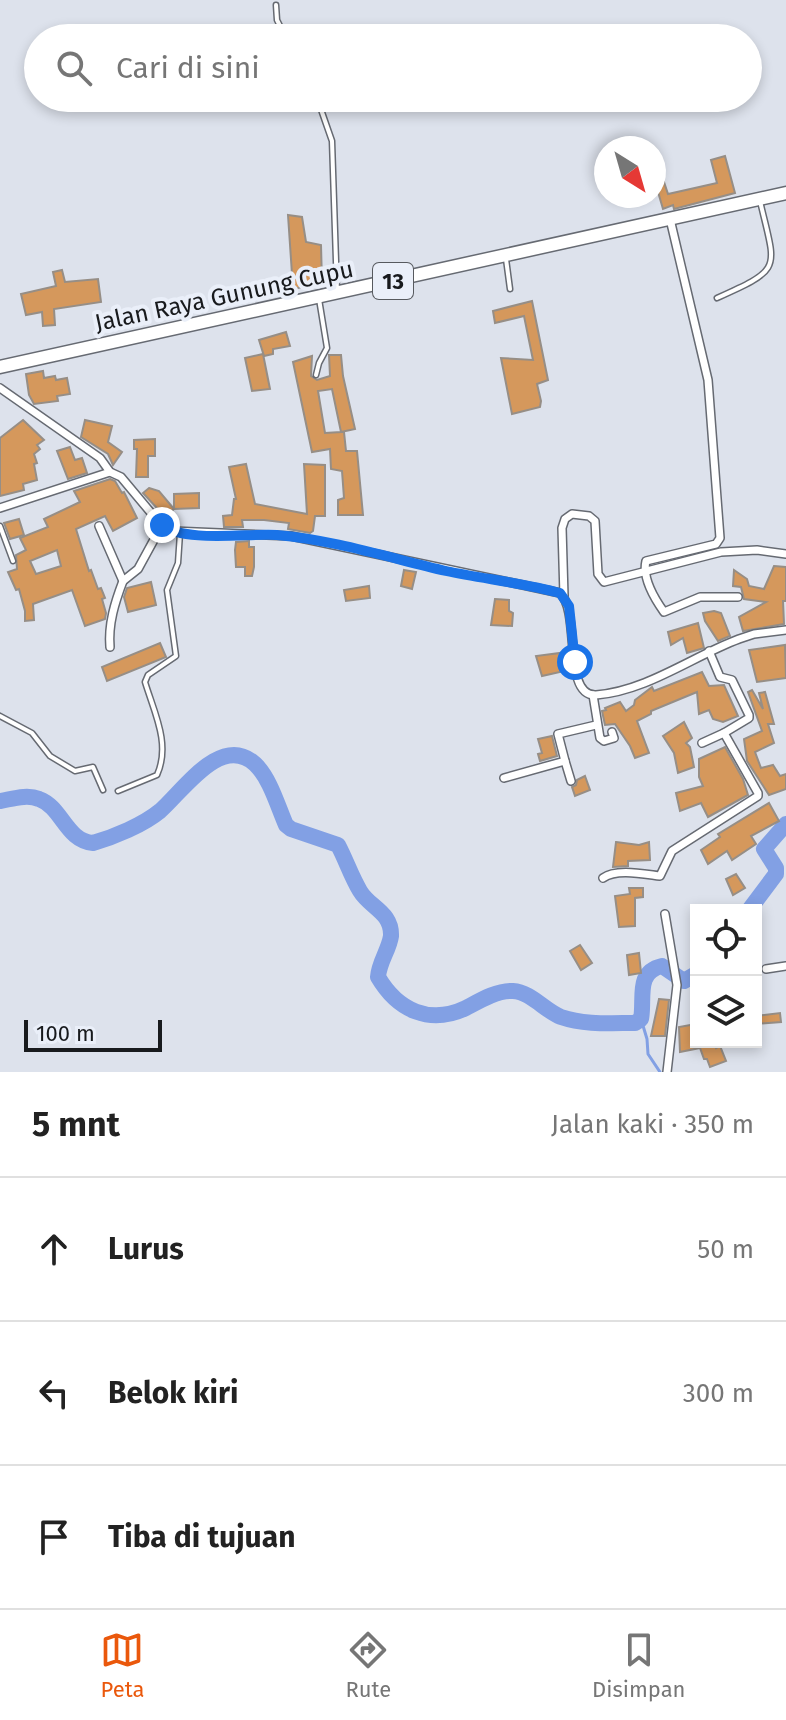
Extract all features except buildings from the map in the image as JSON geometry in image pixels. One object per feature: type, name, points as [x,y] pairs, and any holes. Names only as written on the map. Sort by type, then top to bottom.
[{"type":"highway","name":"Jalan Raya Gunung Cupu","points":[[0,367],[786,193]]},
{"type":"street","points":[[670,219],[708,380],[720,538],[716,544],[648,561],[645,568],[651,589],[664,612],[700,597],[738,597]]},
{"type":"street","points":[[0,388],[100,458],[110,472],[121,477],[162,525],[180,533],[291,536],[564,596]]},
{"type":"street","points":[[0,508],[110,472]]},
{"type":"street","points":[[786,554],[757,550],[721,552],[645,568],[612,581],[601,581],[595,521],[589,516],[572,514],[565,519],[562,528],[564,596],[569,606],[577,678],[583,691],[593,695],[617,691],[754,634],[786,630]]},
{"type":"street","points":[[123,581],[143,561],[162,525]]},
{"type":"street","points":[[99,526],[123,581],[112,617],[110,647]]},
{"type":"street","points":[[702,743],[749,718],[732,680],[720,677],[709,651]]},
{"type":"street","points":[[593,695],[596,725],[603,741],[614,738],[612,732]]},
{"type":"street","points":[[571,781],[558,734],[596,725]]},
{"type":"street","points":[[603,878],[608,874],[663,873],[667,856],[672,851],[758,796],[724,733]]},
{"type":"street","points":[[504,778],[565,761]]},
{"type":"street","points":[[665,914],[677,985],[667,1072]]},
{"type":"street","points":[[766,969],[786,966]]},
{"type":"lane","points":[[276,5],[279,24]]},
{"type":"lane","points":[[322,112],[332,141],[337,294]]},
{"type":"lane","points":[[717,298],[760,278],[770,267],[772,253],[759,199]]},
{"type":"lane","points":[[506,256],[510,289]]},
{"type":"lane","points":[[316,375],[327,348],[318,297]]},
{"type":"lane","points":[[0,526],[13,561]]},
{"type":"lane","points":[[118,791],[157,775],[161,763],[163,746],[160,728],[145,682],[148,675],[176,656],[167,590],[179,559],[180,533]]},
{"type":"lane","points":[[0,716],[32,733],[50,756],[75,771],[93,767],[103,790]]},
{"type":"waterway","points":[[0,801],[25,797],[39,799],[47,803],[76,836],[93,843],[128,830],[153,816],[203,768],[216,760],[229,755],[242,756],[255,764],[265,777],[286,825],[338,845],[360,891],[388,921],[391,936],[378,977],[395,999],[416,1012],[428,1015],[453,1013],[495,994],[513,991],[570,1020],[635,1023],[641,1019],[645,980],[654,969],[662,966],[684,981],[693,976]]},
{"type":"waterway","points":[[754,904],[776,874],[776,868],[764,849],[786,824]]},
{"type":"waterway","points":[[641,1019],[648,1054],[660,1072]]},
{"type":"route","points":[[162,525],[187,534],[260,534],[332,543],[469,576],[560,593],[569,606],[575,662]]}]
